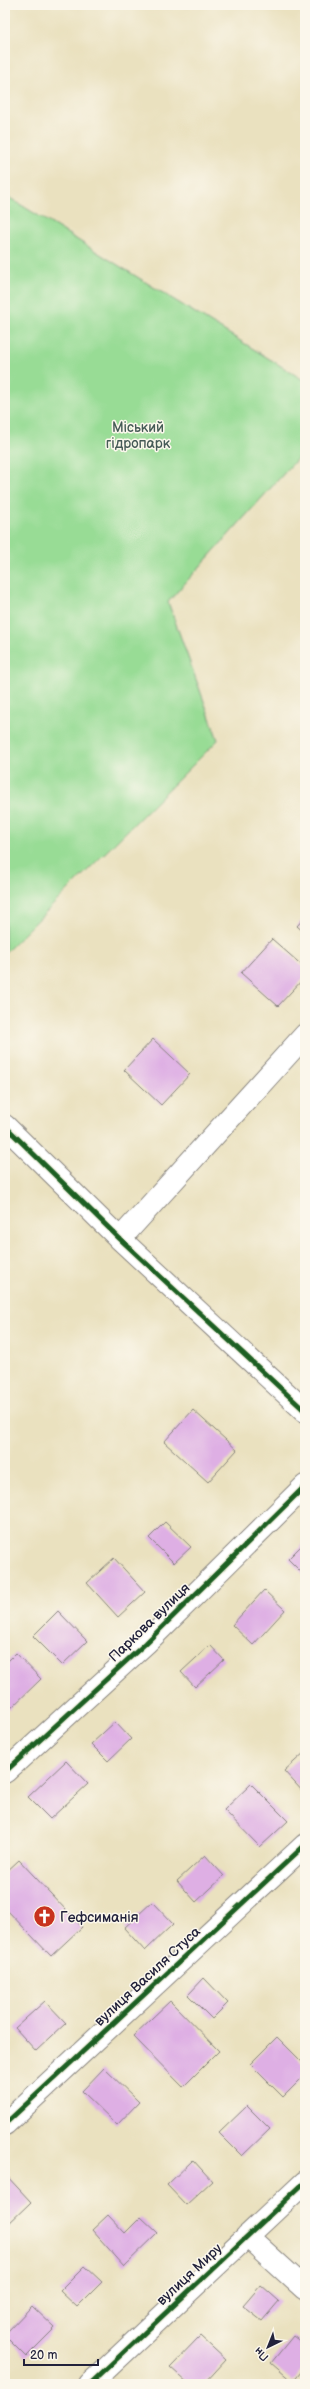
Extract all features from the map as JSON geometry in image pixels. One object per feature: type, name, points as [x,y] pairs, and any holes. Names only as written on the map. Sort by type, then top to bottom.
[{"type":"street","points":[[120,1239],[305,1035]]},
{"type":"street","points":[[5,1126],[120,1239],[305,1411]]},
{"type":"street","name":"Паркова вулиця","points":[[5,1772],[146,1643],[305,1486]]},
{"type":"street","name":"вулиця Василя Стуса","points":[[5,2124],[305,1845]]},
{"type":"street","name":"вулиця Миру","points":[[90,2384],[305,2182]]},
{"type":"street","points":[[247,2236],[305,2290]]},
{"type":"green space","name":"Міський гідропарк","points":[[5,195],[305,381],[305,450],[168,602],[218,740],[5,953]]},
{"type":"building","points":[[305,917],[305,933],[297,926]]},
{"type":"building","points":[[272,939],[305,968],[305,977],[278,1006],[241,973]]},
{"type":"building","points":[[153,1039],[190,1074],[161,1105],[124,1070]]},
{"type":"building","points":[[193,1410],[237,1450],[208,1482],[164,1442]]},
{"type":"building","points":[[165,1522],[191,1547],[174,1563],[149,1538]]},
{"type":"building","points":[[305,1542],[305,1576],[288,1559]]},
{"type":"building","points":[[114,1558],[145,1592],[118,1617],[87,1583]]},
{"type":"building","points":[[264,1590],[285,1610],[253,1645],[232,1625]]},
{"type":"building","points":[[58,1611],[87,1641],[62,1665],[33,1636]]},
{"type":"building","points":[[210,1645],[224,1660],[195,1687],[181,1672]]},
{"type":"building","points":[[16,1653],[41,1679],[9,1710],[5,1706],[5,1664]]},
{"type":"building","points":[[115,1722],[131,1739],[108,1761],[91,1744]]},
{"type":"building","points":[[305,1752],[305,1794],[284,1771]]},
{"type":"building","points":[[66,1761],[88,1784],[50,1819],[28,1797]]},
{"type":"building","points":[[251,1784],[288,1821],[260,1847],[224,1810]]},
{"type":"building","points":[[205,1855],[224,1876],[196,1902],[177,1881]]},
{"type":"building","name":"Гефсиманія","points":[[19,1860],[82,1927],[51,1956],[5,1908],[5,1873]]},
{"type":"building","points":[[152,1902],[173,1924],[145,1951],[124,1928]]},
{"type":"building","points":[[204,1978],[228,2003],[212,2019],[188,1995]]},
{"type":"building","points":[[45,2001],[66,2023],[36,2051],[15,2028]]},
{"type":"building","points":[[170,2001],[219,2051],[183,2087],[133,2036]]},
{"type":"building","points":[[277,2037],[305,2065],[305,2075],[283,2097],[250,2064]]},
{"type":"building","points":[[104,2068],[139,2102],[117,2125],[82,2091]]},
{"type":"building","points":[[247,2106],[270,2129],[242,2156],[219,2133]]},
{"type":"building","points":[[193,2160],[212,2181],[186,2205],[167,2185]]},
{"type":"building","points":[[5,2174],[31,2202],[5,2227]]},
{"type":"building","points":[[108,2215],[125,2233],[141,2217],[158,2233],[124,2266],[92,2230]]},
{"type":"building","points":[[85,2266],[102,2282],[77,2307],[60,2291]]},
{"type":"building","points":[[261,2285],[279,2301],[262,2321],[243,2306]]},
{"type":"building","points":[[32,2306],[55,2328],[26,2357],[5,2336],[5,2334]]},
{"type":"building","points":[[200,2336],[226,2360],[204,2384],[189,2384],[170,2367]]},
{"type":"building","points":[[293,2336],[305,2345],[305,2367],[293,2382],[271,2363]]},
{"type":"cycle path","points":[[5,1126],[120,1239],[305,1411]]},
{"type":"cycle path","points":[[5,1772],[146,1643],[305,1486]]},
{"type":"cycle path","points":[[5,2124],[305,1845]]},
{"type":"cycle path","points":[[90,2384],[305,2182]]},
{"type":"place","name":"Гефсиманія","points":[[44,1917]]}]
